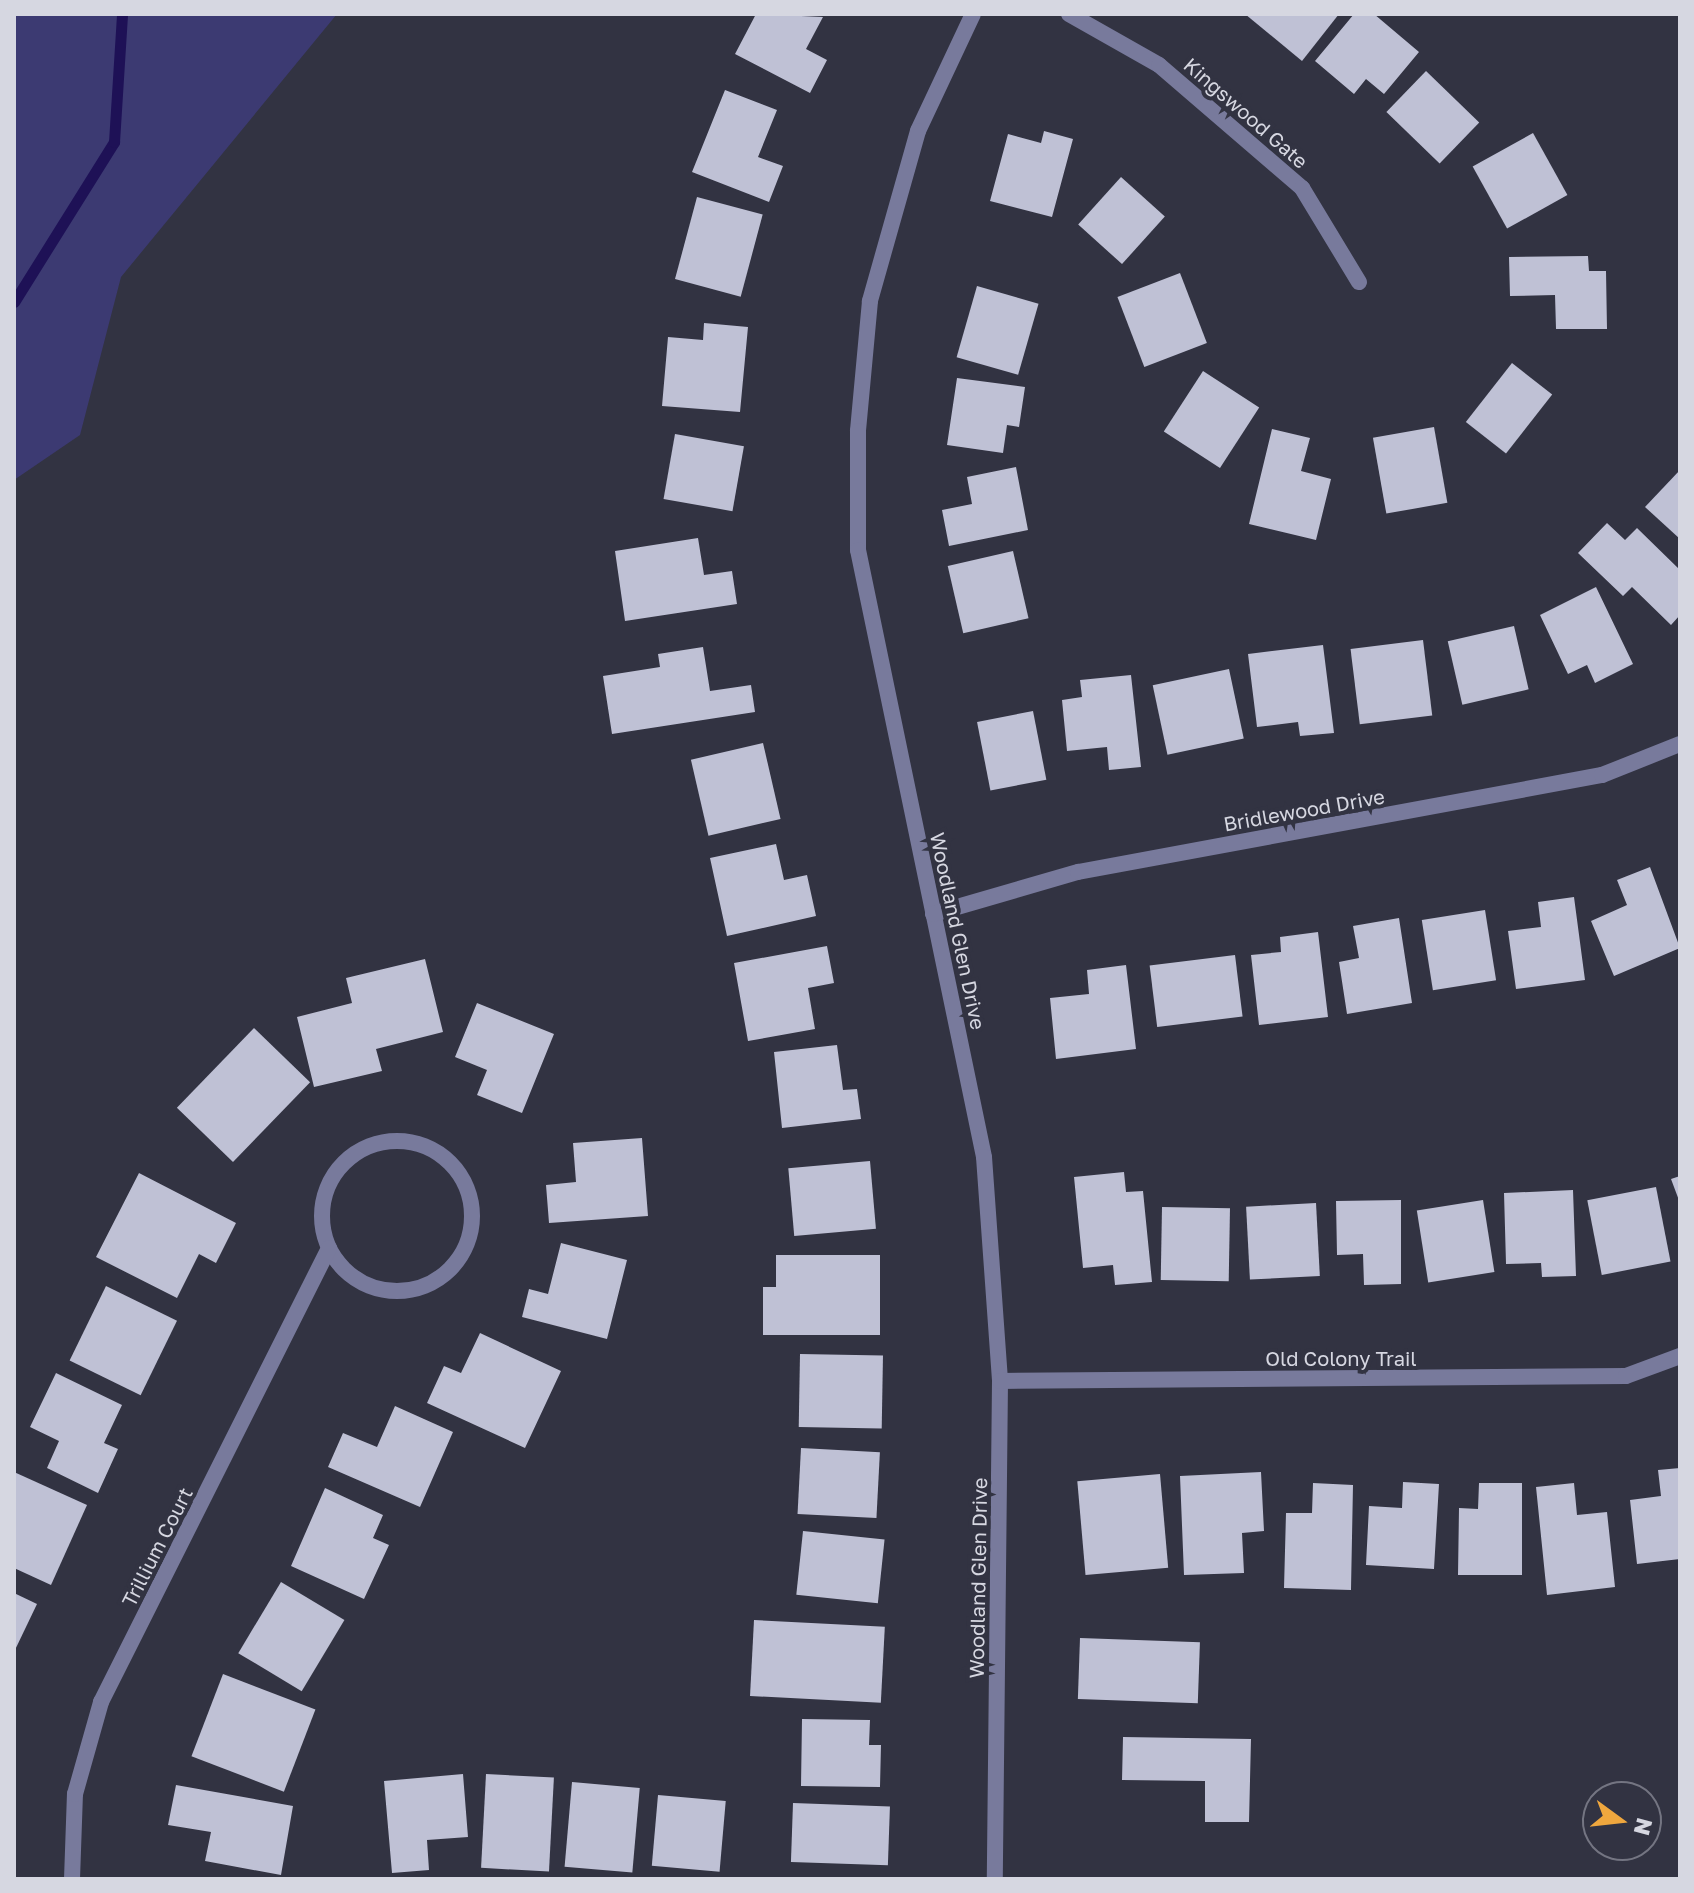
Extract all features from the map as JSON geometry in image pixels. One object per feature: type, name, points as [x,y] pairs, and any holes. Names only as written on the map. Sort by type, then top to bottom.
[{"type":"street","name":"Woodland Glen Drive","points":[[973,14],[918,131],[870,301],[858,431],[858,550],[984,1157],[1000,1381],[995,1879]]},
{"type":"street","name":"Kingswood Gate","points":[[1069,14],[1159,65],[1302,188],[1359,282]]},
{"type":"street","name":"Bridlewood Drive","points":[[933,914],[1078,872],[1602,775],[1680,744]]},
{"type":"street","points":[[382,1141],[417,1142],[458,1170],[470,1195],[473,1221],[466,1247],[440,1278],[418,1289],[391,1292],[369,1287],[347,1273],[329,1248],[321,1218],[325,1192],[357,1151],[382,1141]]},
{"type":"street","name":"Trillium Court","points":[[72,1879],[75,1794],[101,1702],[329,1248]]},
{"type":"street","name":"Old Colony Trail","points":[[1000,1381],[1626,1376],[1680,1356]]},
{"type":"shaded area","points":[[14,14],[337,14],[121,277],[80,435],[14,480]]},
{"type":"building","points":[[756,14],[823,17],[806,49],[827,60],[810,93],[735,54]]},
{"type":"building","points":[[1245,14],[1339,14],[1302,61]]},
{"type":"building","points":[[1354,14],[1374,14],[1419,52],[1384,94],[1366,79],[1354,94],[1315,61]]},
{"type":"building","points":[[1426,71],[1479,122],[1440,163],[1386,112]]},
{"type":"building","points":[[725,90],[777,110],[758,157],[783,166],[769,202],[692,172]]},
{"type":"building","points":[[1044,131],[1073,139],[1052,217],[990,201],[1008,134],[1041,143]]},
{"type":"building","points":[[1533,133],[1567,195],[1507,229],[1473,166]]},
{"type":"building","points":[[1121,177],[1165,216],[1122,264],[1078,225]]},
{"type":"building","points":[[697,197],[763,215],[741,297],[675,279]]},
{"type":"building","points":[[1588,256],[1589,271],[1606,271],[1607,329],[1556,329],[1555,295],[1510,296],[1509,257]]},
{"type":"building","points":[[1180,273],[1207,343],[1144,367],[1117,297]]},
{"type":"building","points":[[977,286],[1039,304],[1018,375],[957,357]]},
{"type":"building","points":[[704,323],[748,327],[740,412],[662,406],[668,337],[703,340]]},
{"type":"building","points":[[1512,363],[1552,394],[1506,453],[1466,422]]},
{"type":"building","points":[[1203,371],[1259,407],[1220,468],[1164,431]]},
{"type":"building","points":[[957,378],[1025,387],[1019,427],[1007,425],[1003,453],[947,445]]},
{"type":"building","points":[[1434,427],[1447,503],[1386,514],[1373,438]]},
{"type":"building","points":[[1272,429],[1310,438],[1301,471],[1331,479],[1316,540],[1249,524]]},
{"type":"building","points":[[675,434],[744,446],[732,511],[664,499]]},
{"type":"building","points":[[1016,467],[1028,530],[949,546],[942,510],[972,504],[967,477]]},
{"type":"building","points":[[1680,470],[1680,539],[1645,507]]},
{"type":"building","points":[[1607,523],[1625,540],[1637,528],[1680,570],[1680,615],[1671,625],[1632,587],[1623,596],[1578,553]]},
{"type":"building","points":[[698,538],[704,575],[732,571],[737,604],[625,621],[615,551]]},
{"type":"building","points":[[1013,551],[1029,618],[963,633],[948,566]]},
{"type":"building","points":[[1596,587],[1633,664],[1595,683],[1587,665],[1568,674],[1540,615]]},
{"type":"building","points":[[1514,626],[1529,689],[1462,705],[1448,641]]},
{"type":"building","points":[[1423,640],[1432,715],[1360,724],[1351,649]]},
{"type":"building","points":[[1323,645],[1334,733],[1300,736],[1298,722],[1257,727],[1248,654]]},
{"type":"building","points":[[703,647],[710,691],[751,685],[755,712],[612,734],[603,676],[660,667],[658,654]]},
{"type":"building","points":[[1229,669],[1244,738],[1167,755],[1153,685]]},
{"type":"building","points":[[1131,675],[1141,767],[1109,770],[1107,747],[1067,751],[1062,700],[1082,697],[1080,680]]},
{"type":"building","points":[[1033,711],[1046,780],[990,791],[977,722]]},
{"type":"building","points":[[763,743],[781,819],[708,836],[691,760]]},
{"type":"building","points":[[776,844],[784,880],[807,875],[816,916],[727,936],[710,858]]},
{"type":"building","points":[[1650,867],[1680,948],[1614,976],[1591,921],[1627,905],[1617,880]]},
{"type":"building","points":[[1574,897],[1585,980],[1516,989],[1508,931],[1541,927],[1538,902]]},
{"type":"building","points":[[1485,910],[1496,980],[1433,990],[1422,920]]},
{"type":"building","points":[[1399,918],[1412,1003],[1347,1014],[1339,962],[1359,958],[1353,926]]},
{"type":"building","points":[[1318,932],[1328,1017],[1259,1025],[1251,955],[1281,952],[1280,937]]},
{"type":"building","points":[[827,946],[834,983],[808,988],[815,1029],[748,1041],[734,963]]},
{"type":"building","points":[[1235,955],[1243,1017],[1157,1027],[1150,965]]},
{"type":"building","points":[[425,959],[443,1032],[376,1049],[382,1071],[314,1087],[297,1017],[352,1003],[346,978]]},
{"type":"building","points":[[1126,965],[1136,1049],[1056,1059],[1050,998],[1089,994],[1087,970]]},
{"type":"building","points":[[477,1003],[554,1034],[522,1113],[477,1095],[487,1070],[455,1057]]},
{"type":"building","points":[[254,1028],[310,1082],[233,1162],[177,1108]]},
{"type":"building","points":[[837,1045],[843,1090],[857,1089],[861,1119],[782,1128],[774,1052]]},
{"type":"building","points":[[642,1138],[648,1216],[549,1223],[546,1185],[576,1182],[573,1143]]},
{"type":"building","points":[[870,1161],[876,1229],[794,1236],[788,1168]]},
{"type":"building","points":[[1124,1172],[1126,1192],[1143,1191],[1152,1282],[1115,1285],[1113,1265],[1083,1268],[1074,1177]]},
{"type":"building","points":[[139,1173],[236,1223],[216,1263],[199,1254],[177,1298],[96,1257]]},
{"type":"building","points":[[1680,1176],[1680,1203],[1671,1179]]},
{"type":"building","points":[[1656,1187],[1671,1262],[1602,1275],[1587,1200]]},
{"type":"building","points":[[1573,1190],[1576,1276],[1542,1277],[1541,1263],[1506,1264],[1504,1193]]},
{"type":"building","points":[[1401,1200],[1401,1284],[1364,1285],[1363,1254],[1337,1255],[1336,1201]]},
{"type":"building","points":[[1483,1200],[1494,1272],[1428,1283],[1417,1210]]},
{"type":"building","points":[[1316,1203],[1320,1276],[1250,1280],[1246,1207]]},
{"type":"building","points":[[1162,1207],[1230,1208],[1229,1281],[1161,1280]]},
{"type":"building","points":[[561,1243],[627,1260],[607,1339],[522,1317],[529,1289],[548,1294]]},
{"type":"building","points":[[776,1255],[880,1255],[880,1335],[763,1335],[763,1287],[776,1287]]},
{"type":"building","points":[[106,1286],[177,1321],[141,1395],[70,1361]]},
{"type":"building","points":[[480,1333],[561,1371],[525,1448],[427,1403],[444,1366],[461,1373]]},
{"type":"building","points":[[800,1354],[883,1355],[882,1428],[799,1427]]},
{"type":"building","points":[[56,1373],[122,1405],[104,1443],[118,1449],[98,1493],[47,1468],[59,1441],[30,1427]]},
{"type":"building","points":[[395,1406],[453,1432],[420,1507],[328,1467],[343,1433],[377,1447]]},
{"type":"building","points":[[801,1448],[880,1452],[876,1518],[798,1514]]},
{"type":"building","points":[[1680,1468],[1680,1559],[1637,1564],[1630,1500],[1661,1496],[1658,1470]]},
{"type":"building","points":[[14,1472],[87,1505],[51,1585],[14,1568]]},
{"type":"building","points":[[1261,1472],[1264,1531],[1242,1533],[1244,1573],[1184,1575],[1180,1476]]},
{"type":"building","points":[[1160,1474],[1168,1568],[1086,1575],[1077,1481]]},
{"type":"building","points":[[1403,1482],[1439,1484],[1434,1569],[1366,1565],[1369,1506],[1402,1508]]},
{"type":"building","points":[[1313,1483],[1353,1485],[1351,1590],[1284,1588],[1286,1513],[1312,1513]]},
{"type":"building","points":[[1479,1483],[1522,1483],[1522,1575],[1458,1575],[1459,1508],[1478,1509]]},
{"type":"building","points":[[1574,1483],[1577,1515],[1607,1512],[1615,1587],[1547,1595],[1536,1487]]},
{"type":"building","points":[[325,1488],[383,1515],[373,1538],[389,1545],[364,1599],[291,1566]]},
{"type":"building","points":[[803,1531],[885,1540],[878,1603],[796,1595]]},
{"type":"building","points":[[281,1582],[344,1620],[302,1691],[238,1653]]},
{"type":"building","points":[[14,1593],[37,1604],[14,1652]]},
{"type":"building","points":[[754,1620],[885,1627],[881,1703],[750,1696]]},
{"type":"building","points":[[1080,1638],[1200,1642],[1198,1703],[1078,1699]]},
{"type":"building","points":[[223,1674],[315,1709],[284,1792],[191,1756]]},
{"type":"building","points":[[802,1719],[870,1720],[869,1745],[881,1745],[880,1787],[801,1786]]},
{"type":"building","points":[[1123,1737],[1251,1739],[1249,1822],[1205,1822],[1205,1781],[1122,1780]]},
{"type":"building","points":[[463,1774],[468,1837],[427,1840],[429,1870],[392,1873],[384,1781]]},
{"type":"building","points":[[486,1774],[554,1778],[549,1871],[481,1868]]},
{"type":"building","points":[[572,1782],[640,1788],[632,1873],[565,1867]]},
{"type":"building","points":[[176,1785],[293,1806],[281,1875],[205,1861],[211,1832],[168,1825]]},
{"type":"building","points":[[658,1795],[726,1801],[720,1872],[652,1866]]},
{"type":"building","points":[[793,1803],[890,1806],[888,1865],[791,1862]]},
{"type":"waterway","points":[[14,302],[114,142],[122,14]]}]
